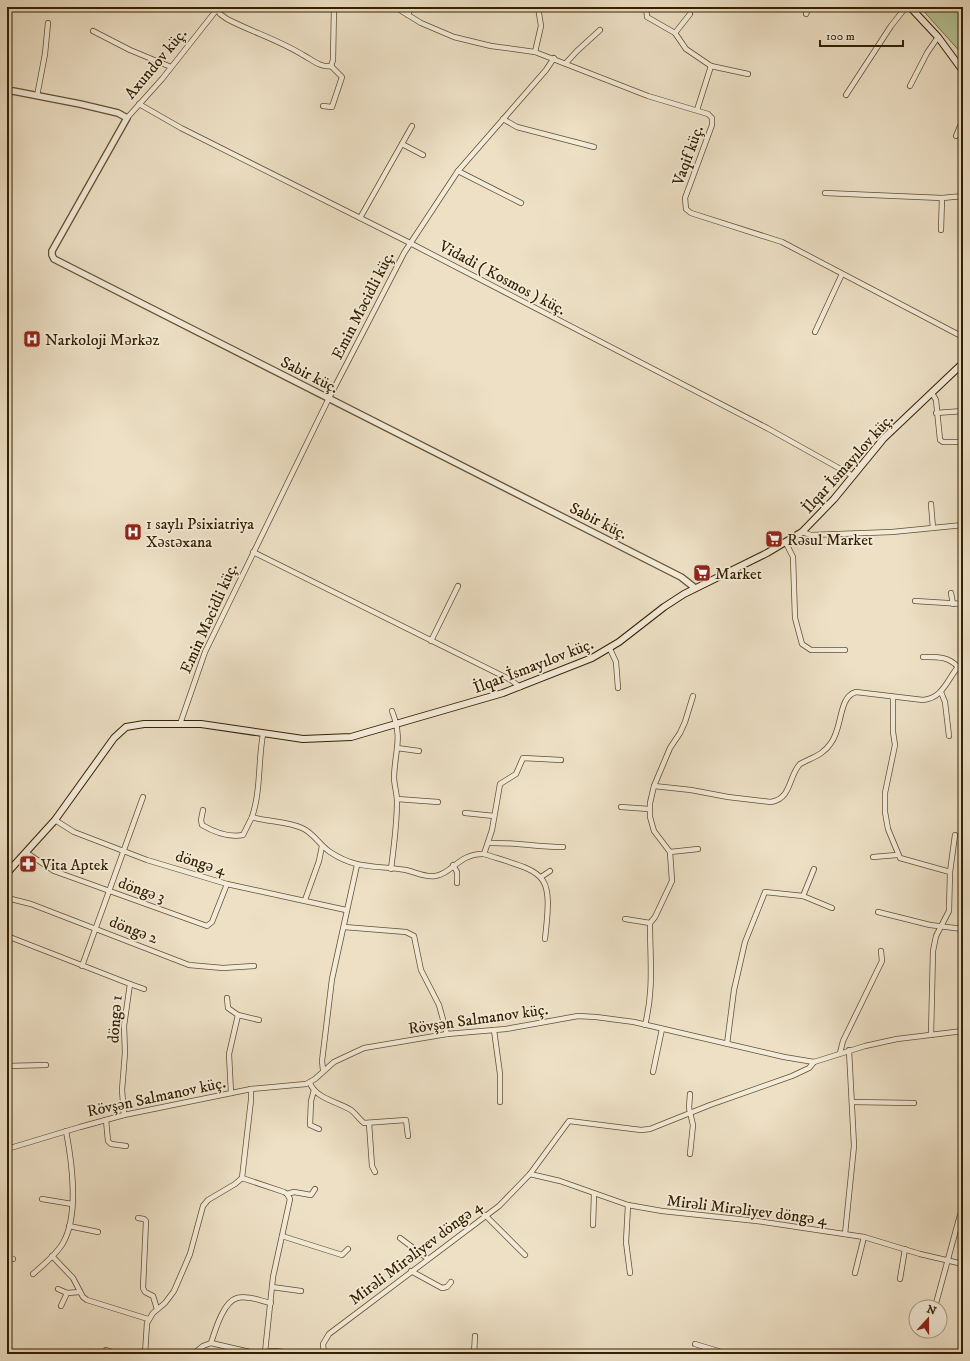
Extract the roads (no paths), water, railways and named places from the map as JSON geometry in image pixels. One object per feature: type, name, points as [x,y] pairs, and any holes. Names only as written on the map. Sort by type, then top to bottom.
[{"type":"main road","points":[[910,7],[938,37],[963,71]]},
{"type":"main road","name":"İlqar İsmayılov küç.","points":[[7,873],[27,853],[54,820],[114,738],[126,727],[140,724],[212,725],[303,739],[351,737],[520,687],[610,649],[669,604],[695,588],[786,543],[802,532],[834,499],[884,438],[963,363]]},
{"type":"street","points":[[331,66],[333,60],[334,7]]},
{"type":"street","name":"Vaqif küç.","points":[[395,7],[436,30],[472,43],[535,52],[554,58],[631,90],[708,114],[713,121],[685,198],[686,210],[691,213],[782,242],[963,337]]},
{"type":"street","points":[[408,15],[412,7]]},
{"type":"street","points":[[535,52],[541,26],[538,7]]},
{"type":"street","points":[[646,7],[647,16],[675,34],[686,49],[711,66],[748,74]]},
{"type":"street","points":[[806,14],[809,7]]},
{"type":"street","points":[[846,95],[891,26],[906,7]]},
{"type":"street","points":[[217,8],[222,16],[234,23],[292,48],[317,63],[331,66],[340,75],[342,80],[332,107],[323,106]]},
{"type":"street","name":"Axundov küç.","points":[[128,118],[172,67],[217,8]]},
{"type":"street","points":[[675,34],[690,14]]},
{"type":"street","points":[[37,96],[46,54],[48,23]]},
{"type":"street","points":[[566,63],[600,30]]},
{"type":"street","points":[[93,31],[130,50],[172,67]]},
{"type":"street","points":[[910,86],[927,52],[938,37]]},
{"type":"street","name":"Emin Məcidli küç.","points":[[180,724],[205,652],[329,398],[410,243],[458,171],[546,70],[554,58]]},
{"type":"street","points":[[697,110],[711,66]]},
{"type":"street","points":[[7,93],[13,91],[118,113],[128,118]]},
{"type":"street","name":"Vidadi ( Kosmos ) küç.","points":[[139,104],[181,128],[410,243],[753,420],[853,476]]},
{"type":"street","name":"Sabir küç.","points":[[128,118],[52,251],[54,259],[681,577],[695,588]]},
{"type":"street","points":[[503,119],[516,128],[594,147]]},
{"type":"street","points":[[956,136],[963,119]]},
{"type":"street","points":[[360,218],[412,126]]},
{"type":"street","points":[[402,144],[423,155]]},
{"type":"street","points":[[458,171],[521,203]]},
{"type":"street","points":[[825,193],[942,198],[963,196]]},
{"type":"street","points":[[941,230],[942,198]]},
{"type":"street","points":[[815,332],[842,274]]},
{"type":"street","points":[[932,393],[936,400],[936,412],[941,441],[963,442]]},
{"type":"street","points":[[936,412],[963,411]]},
{"type":"street","points":[[931,504],[933,528]]},
{"type":"street","points":[[802,532],[811,535],[892,532],[963,525]]},
{"type":"street","points":[[786,543],[793,557],[795,618],[802,644],[811,650],[845,650]]},
{"type":"street","points":[[253,552],[515,682],[520,687]]},
{"type":"street","points":[[431,641],[458,586]]},
{"type":"street","points":[[951,593],[953,604]]},
{"type":"street","points":[[915,601],[963,604]]},
{"type":"street","points":[[610,649],[616,662],[618,688]]},
{"type":"street","points":[[654,786],[691,790],[728,798],[771,802],[777,801],[785,795],[800,764],[820,755],[831,743],[838,728],[847,696],[856,692],[893,697],[929,699],[941,692],[961,666],[943,658],[923,657]]},
{"type":"street","points":[[941,692],[945,702],[949,736]]},
{"type":"street","points":[[645,1025],[651,1004],[652,987],[650,923],[655,917],[672,881],[670,852],[654,831],[649,809],[654,786],[670,748],[683,728],[693,696]]},
{"type":"street","points":[[893,697],[893,732],[895,744],[884,806],[886,821],[897,855],[903,860],[950,872]]},
{"type":"street","points":[[391,869],[396,826],[397,799],[394,778],[399,738],[397,724],[392,711]]},
{"type":"street","points":[[204,810],[201,820],[202,825],[216,833],[243,835],[252,817],[256,804],[260,778],[263,734]]},
{"type":"street","points":[[397,748],[419,751]]},
{"type":"street","points":[[484,854],[488,843],[500,784],[516,774],[523,758],[561,760]]},
{"type":"street","points":[[82,966],[143,797]]},
{"type":"street","points":[[397,799],[438,802]]},
{"type":"street","points":[[621,807],[649,809]]},
{"type":"street","points":[[465,813],[494,816]]},
{"type":"street","points":[[252,817],[302,828],[313,835],[322,846],[338,857],[357,865],[435,876],[445,873],[453,865],[468,857],[484,854],[524,866],[540,877],[548,893],[549,906],[545,939]]},
{"type":"street","name":"döngə 4","points":[[54,820],[74,832],[123,852],[227,884],[346,910]]},
{"type":"street","points":[[931,1035],[932,959],[936,936],[946,918],[950,902],[950,872],[955,835]]},
{"type":"street","points":[[488,843],[513,842],[548,847],[562,847]]},
{"type":"street","points":[[305,900],[319,861],[322,846]]},
{"type":"street","points":[[670,852],[698,850]]},
{"type":"street","name":"döngə 3","points":[[27,853],[54,871],[207,926],[212,922],[227,884]]},
{"type":"street","points":[[873,857],[897,855]]},
{"type":"street","points":[[324,1070],[322,1061],[332,978],[357,865]]},
{"type":"street","points":[[453,865],[457,872],[457,884]]},
{"type":"street","points":[[803,896],[814,869]]},
{"type":"street","points":[[540,877],[550,872]]},
{"type":"street","points":[[728,1044],[734,990],[745,942],[762,895],[768,891],[803,896],[832,908]]},
{"type":"street","name":"döngə 2","points":[[7,898],[20,900],[189,965],[223,968],[254,966]]},
{"type":"street","points":[[878,912],[941,927],[963,929]]},
{"type":"street","points":[[625,919],[650,923]]},
{"type":"street","points":[[344,927],[406,932],[414,936],[421,970],[439,1005],[447,1034]]},
{"type":"street","name":"döngə 1","points":[[7,936],[130,984],[124,1026],[122,1096],[124,1116]]},
{"type":"street","points":[[840,1053],[843,1041],[882,961],[881,952]]},
{"type":"street","points":[[130,984],[144,989]]},
{"type":"street","points":[[227,998],[228,1008],[238,1015],[259,1020]]},
{"type":"street","points":[[231,1093],[229,1054],[238,1015]]},
{"type":"street","name":"Rövşən Salmanov küç.","points":[[7,1149],[66,1131],[124,1116],[251,1089],[299,1086],[310,1083],[334,1062],[364,1048],[447,1034],[494,1030],[587,1016],[662,1028],[728,1044],[814,1062]]},
{"type":"street","points":[[653,1072],[662,1028]]},
{"type":"street","points":[[494,1030],[500,1074],[500,1102]]},
{"type":"street","points":[[814,1062],[849,1050],[897,1039],[963,1032]]},
{"type":"street","points":[[845,1234],[854,1151],[849,1050]]},
{"type":"street","name":"Mirəli Mirəliyev döngə 4","points":[[324,1354],[323,1344],[329,1334],[428,1260],[485,1215],[499,1206],[530,1174],[569,1121],[646,1130],[658,1127],[691,1112],[792,1076],[810,1068],[814,1062]]},
{"type":"street","points":[[7,1066],[46,1064]]},
{"type":"street","points":[[310,1083],[314,1090],[350,1110],[364,1123],[406,1120],[408,1136]]},
{"type":"street","points":[[145,1354],[148,1320],[157,1309],[170,1298],[186,1265],[205,1202],[235,1184],[242,1178],[251,1089]]},
{"type":"street","points":[[314,1090],[309,1119],[310,1125],[319,1129]]},
{"type":"street","points":[[690,1094],[693,1120],[693,1134],[690,1154]]},
{"type":"street","points":[[852,1102],[914,1103]]},
{"type":"street","points":[[106,1120],[108,1141],[111,1144],[126,1146]]},
{"type":"street","points":[[369,1123],[372,1166],[375,1172]]},
{"type":"street","points":[[33,1274],[63,1243],[69,1226],[72,1204],[66,1131]]},
{"type":"street","name":"Mirəli Mirəliyev döngə 4","points":[[530,1174],[560,1181],[594,1194],[628,1204],[662,1212],[764,1222],[864,1237],[963,1264]]},
{"type":"street","points":[[242,1178],[287,1194],[294,1192],[310,1195],[314,1190]]},
{"type":"street","points":[[265,1352],[272,1287],[290,1199],[287,1194]]},
{"type":"street","points":[[593,1225],[594,1194]]},
{"type":"street","points":[[42,1199],[72,1204]]},
{"type":"street","points":[[628,1204],[626,1242],[630,1272]]},
{"type":"street","points":[[485,1215],[525,1255]]},
{"type":"street","points":[[937,1299],[960,1215]]},
{"type":"street","points":[[138,1218],[146,1221],[143,1288],[145,1292],[151,1294],[157,1309]]},
{"type":"street","points":[[69,1226],[98,1232]]},
{"type":"street","points":[[282,1236],[342,1255],[348,1249]]},
{"type":"street","points":[[855,1273],[864,1237]]},
{"type":"street","points":[[400,1238],[428,1260]]},
{"type":"street","points":[[900,1279],[905,1249]]},
{"type":"street","points":[[52,1256],[73,1278],[83,1297],[92,1303],[148,1320]]},
{"type":"street","points":[[7,1257],[13,1259]]},
{"type":"street","points":[[412,1271],[437,1287],[447,1287],[451,1282]]},
{"type":"street","points":[[272,1287],[301,1291]]},
{"type":"street","points":[[58,1289],[67,1293],[80,1292]]},
{"type":"street","points":[[61,1306],[67,1293]]},
{"type":"street","points":[[211,1343],[222,1312],[231,1301],[237,1298],[243,1298],[271,1303]]},
{"type":"street","points":[[474,1354],[475,1336]]},
{"type":"street","points":[[193,1354],[203,1346],[211,1343],[254,1353],[274,1351],[306,1354]]},
{"type":"street","points":[[695,1344],[728,1354]]},
{"type":"street","points":[[106,1350],[118,1354]]},
{"type":"place","name":"Narkoloji Mərkəz","points":[[32,339]]},
{"type":"place","name":"1 saylı Psixiatriya Xəstəxana","points":[[133,532]]},
{"type":"place","name":"Rəsul Market","points":[[774,539]]},
{"type":"place","name":"Market","points":[[702,573]]},
{"type":"place","name":"Vita Aptek","points":[[28,864]]}]
